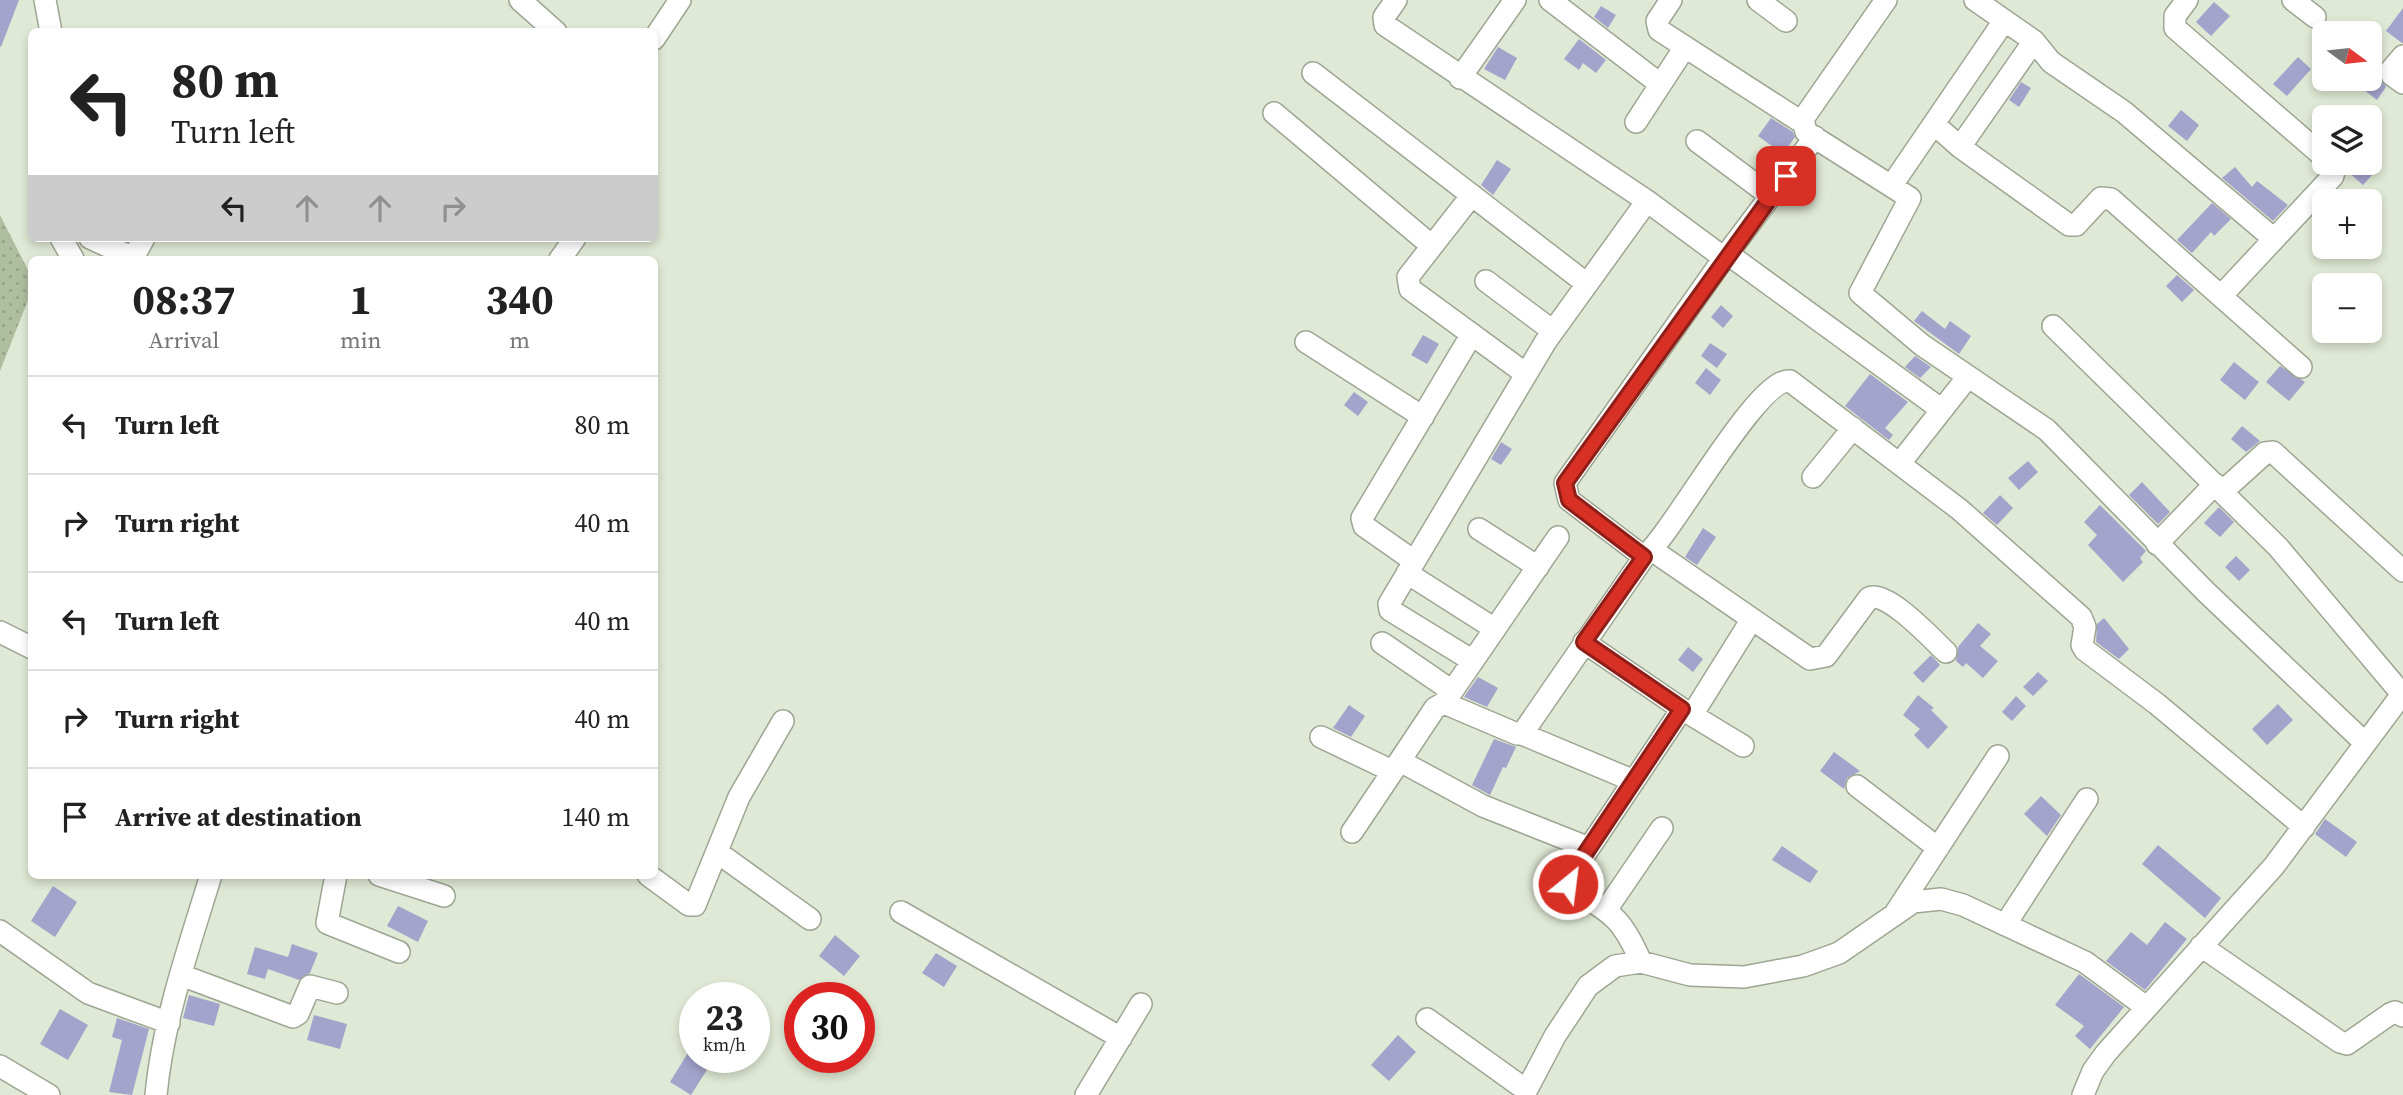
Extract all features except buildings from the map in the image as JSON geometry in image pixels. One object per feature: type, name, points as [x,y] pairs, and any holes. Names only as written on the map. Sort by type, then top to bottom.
[{"type":"street","points":[[46,0],[50,28]]},
{"type":"street","points":[[520,0],[546,28]]},
{"type":"street","points":[[658,33],[680,0]]},
{"type":"street","points":[[1396,0],[1384,18],[1385,25],[1460,78],[1647,201],[1941,410]]},
{"type":"street","points":[[1460,78],[1515,0]]},
{"type":"street","points":[[1550,0],[1660,84]]},
{"type":"street","points":[[1758,0],[1786,21]]},
{"type":"street","points":[[1886,0],[1771,196],[1565,483],[1569,500],[1810,659],[1818,660],[1826,656],[1875,595],[1910,618],[1946,652]]},
{"type":"street","points":[[1975,0],[2034,41],[2051,62],[2124,112],[2274,240]]},
{"type":"street","points":[[2187,0],[2175,16],[2175,27],[2312,147]]},
{"type":"street","points":[[2292,0],[2315,17]]},
{"type":"street","points":[[1666,2],[1656,26],[1906,193],[1909,204],[1860,293],[1880,314],[1967,378],[2047,430],[2157,544],[2365,743]]},
{"type":"street","points":[[1892,185],[2004,21]]},
{"type":"street","points":[[1960,147],[2034,41]]},
{"type":"street","points":[[1636,122],[1685,47]]},
{"type":"street","points":[[2403,56],[2391,70],[2392,75],[2403,83]]},
{"type":"street","points":[[1313,73],[1587,284]]},
{"type":"street","points":[[1274,113],[1432,246]]},
{"type":"street","points":[[1934,124],[1960,147],[2069,225],[2076,225],[2101,198],[2111,199],[2301,367]]},
{"type":"street","points":[[1697,141],[1771,196]]},
{"type":"street","points":[[2221,296],[2333,175]]},
{"type":"street","points":[[1472,195],[1408,277],[1407,283],[1410,289],[1526,374]]},
{"type":"street","points":[[1474,661],[1390,610],[1389,604],[1553,331],[1647,201]]},
{"type":"street","points":[[99,242],[130,256]]},
{"type":"street","points":[[1486,281],[1553,331]]},
{"type":"street","points":[[2053,326],[2294,564],[2402,694],[2274,866],[2106,1053],[2093,1071],[2083,1095]]},
{"type":"street","points":[[1472,334],[1362,523],[1411,567],[1495,629]]},
{"type":"street","points":[[1306,342],[1423,417]]},
{"type":"street","points":[[1900,463],[1967,378]]},
{"type":"street","points":[[1522,734],[1584,642],[1721,451],[1775,384],[1790,381],[1959,509],[2081,617],[2085,627],[2082,645],[2085,650],[2157,704],[2304,827]]},
{"type":"street","points":[[1813,477],[1853,428]]},
{"type":"street","points":[[2157,544],[2219,487],[2265,453],[2273,452],[2403,571]]},
{"type":"street","points":[[1479,528],[1538,567]]},
{"type":"street","points":[[1352,832],[1435,708],[1448,697],[1474,661],[1558,537]]},
{"type":"street","points":[[1641,962],[1627,930],[1606,910],[1568,884],[1569,878],[1634,781],[1687,712],[1752,619]]},
{"type":"street","points":[[0,632],[28,646]]},
{"type":"street","points":[[1584,642],[1687,712],[1743,746]]},
{"type":"street","points":[[1382,643],[1448,697],[1517,734],[1634,781]]},
{"type":"street","points":[[654,879],[692,907],[739,797],[783,721]]},
{"type":"street","points":[[1321,737],[1383,768],[1398,764],[1483,806],[1589,848]]},
{"type":"street","points":[[1893,916],[1998,756]]},
{"type":"street","points":[[1857,786],[1938,848]]},
{"type":"street","points":[[2005,925],[2087,799]]},
{"type":"street","points":[[1606,910],[1661,828]]},
{"type":"street","points":[[717,852],[810,919]]},
{"type":"street","points":[[156,1095],[159,1065],[169,1023],[210,879]]},
{"type":"street","points":[[335,879],[327,923],[399,952]]},
{"type":"street","points":[[391,879],[444,896]]},
{"type":"street","points":[[1427,1019],[1525,1093],[1555,1035],[1588,986],[1615,966],[1641,962],[1690,975],[1744,977],[1803,966],[1839,953],[1913,902],[1941,899],[1963,905],[2084,962],[2146,1007]]},
{"type":"street","points":[[901,912],[1121,1038]]},
{"type":"street","points":[[0,931],[88,993],[169,1023]]},
{"type":"street","points":[[2201,946],[2340,1042],[2347,1044],[2390,1014],[2395,1012],[2403,1016]]},
{"type":"street","points":[[181,975],[293,1017],[298,1014],[310,986],[337,993]]},
{"type":"street","points":[[1086,1095],[1141,1004]]},
{"type":"street","points":[[0,1066],[49,1095]]},
{"type":"green space","points":[[0,215],[28,270],[28,300],[0,371]]},
{"type":"route","points":[[1568,884],[1569,878],[1682,709],[1584,642],[1644,557],[1636,554],[1569,500],[1565,493],[1565,483],[1786,176]]}]
